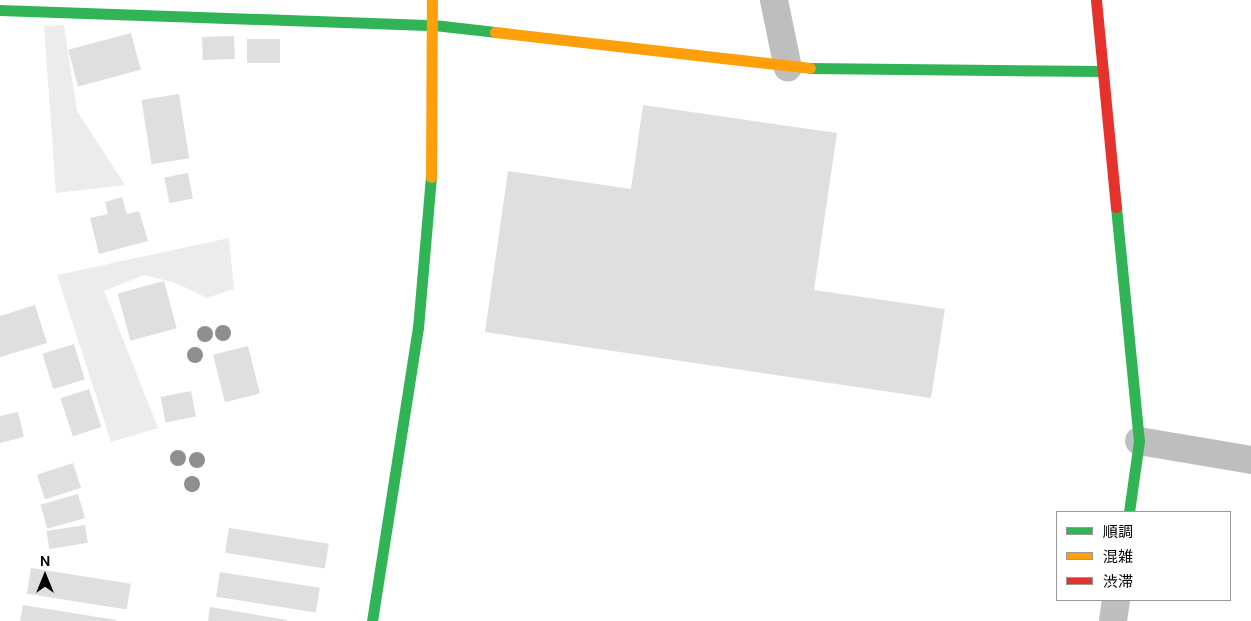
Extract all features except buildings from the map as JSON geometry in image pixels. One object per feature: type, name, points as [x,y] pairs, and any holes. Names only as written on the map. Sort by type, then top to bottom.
[{"type":"street","points":[[372,621],[418,328],[431,186],[434,24],[432,0]]},
{"type":"street","points":[[774,0],[788,68]]},
{"type":"street","points":[[1096,0],[1139,441],[1129,511]]},
{"type":"street","points":[[0,10],[434,24],[788,68],[1102,71]]},
{"type":"street","points":[[1139,441],[1251,460]]},
{"type":"street","points":[[1113,621],[1116,601]]},
{"type":"shaded area","points":[[64,25],[77,111],[125,185],[56,193],[44,26]]},
{"type":"shaded area","points":[[229,238],[234,289],[207,298],[176,283],[144,275],[104,291],[158,428],[111,442],[57,275]]},
{"type":"traffic: fast","points":[[0,10],[434,25],[495,32]]},
{"type":"traffic: fast","points":[[810,68],[1102,71]]},
{"type":"traffic: fast","points":[[372,621],[418,328],[431,177]]},
{"type":"traffic: fast","points":[[1116,207],[1139,441],[1129,511]]},
{"type":"traffic: slow","points":[[431,177],[432,0]]},
{"type":"traffic: slow","points":[[495,32],[810,68]]},
{"type":"traffic: jam","points":[[1096,0],[1116,207]]}]
